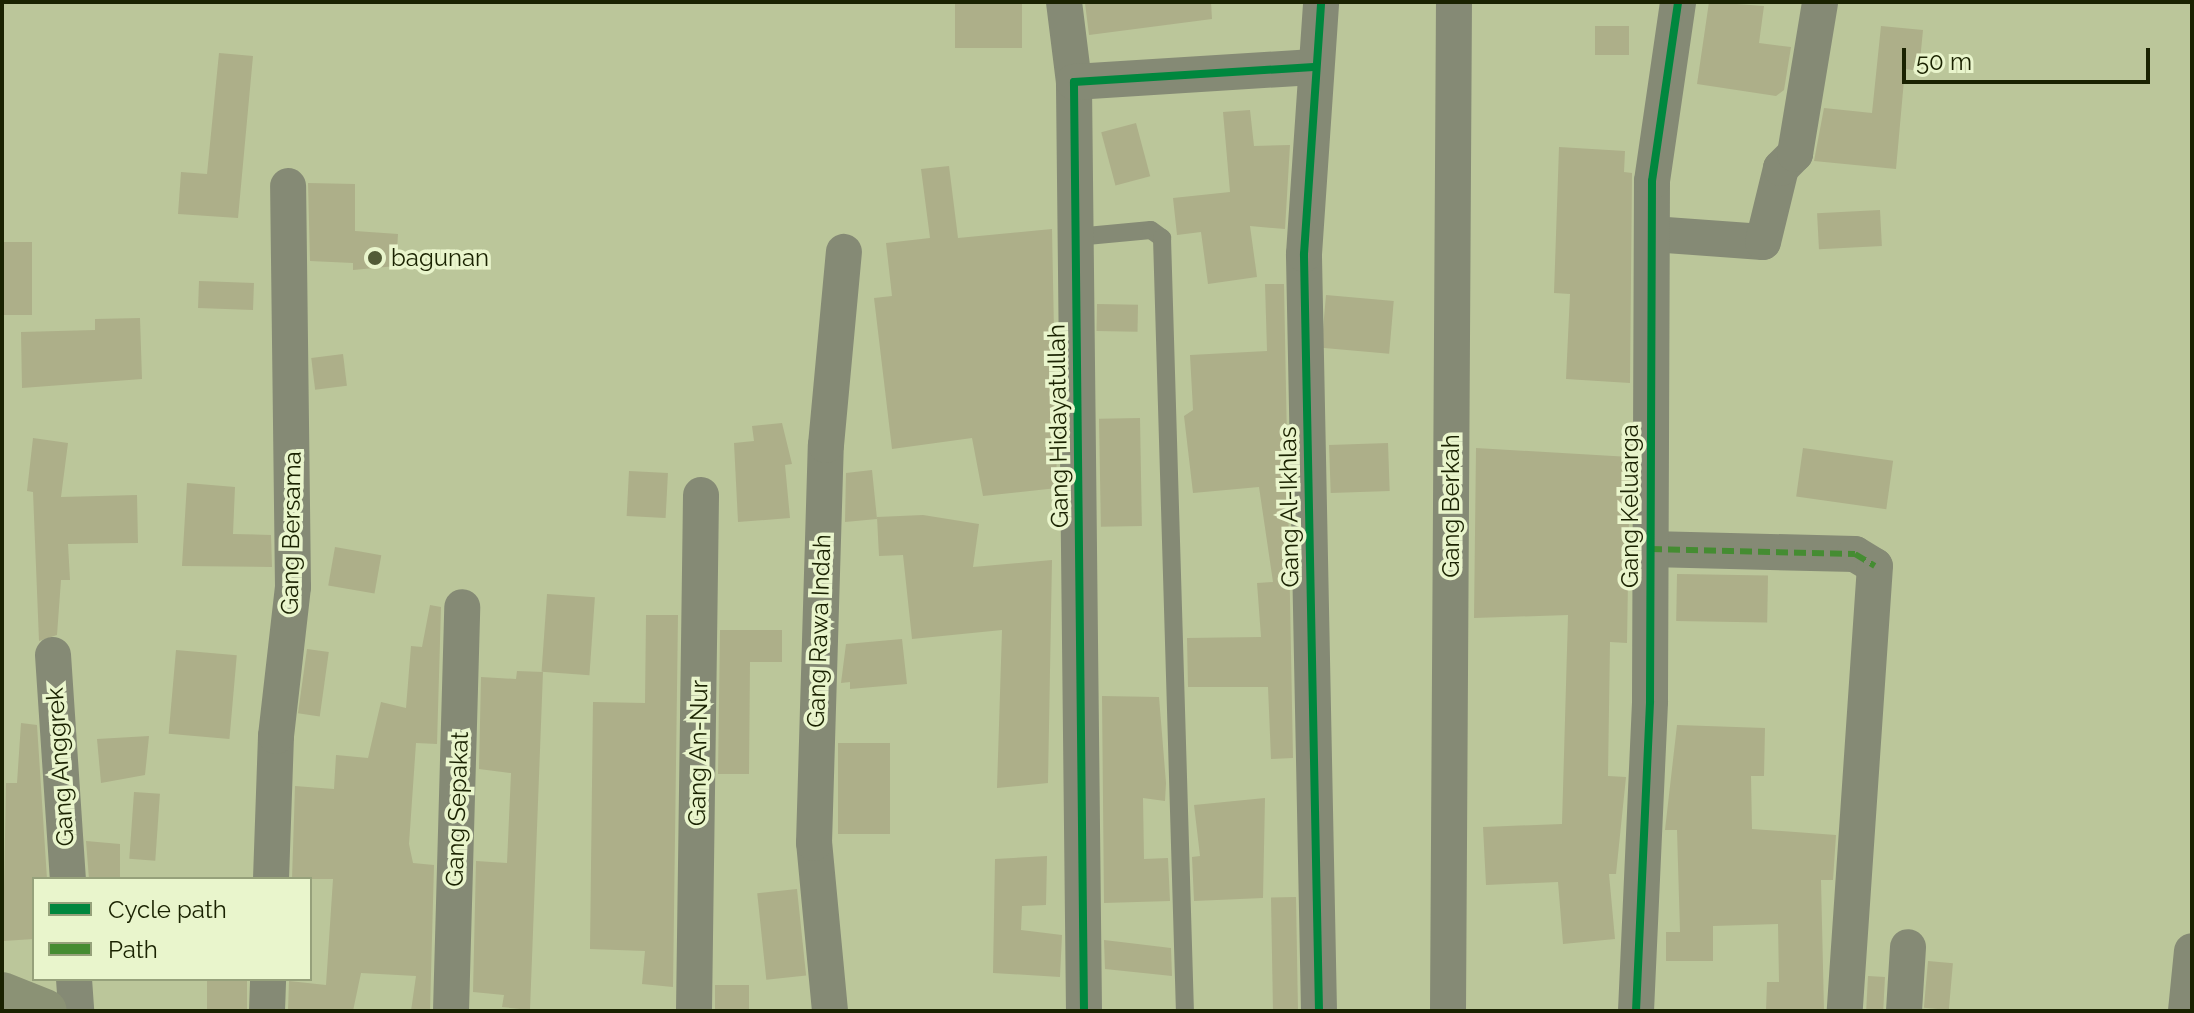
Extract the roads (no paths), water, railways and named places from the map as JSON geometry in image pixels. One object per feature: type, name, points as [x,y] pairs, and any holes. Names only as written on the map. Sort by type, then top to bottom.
[{"type":"main road","points":[[2,994],[45,1011]]},
{"type":"street","name":"Gang Hidayatullah","points":[[1064,2],[1074,82],[1084,1011]]},
{"type":"street","name":"Gang Al-Ikhlas","points":[[1319,1011],[1304,254],[1314,67],[1321,2]]},
{"type":"street","name":"Gang Berkah","points":[[1448,1011],[1454,2]]},
{"type":"street","name":"Gang Keluarga","points":[[1636,1011],[1650,549],[1652,181],[1678,2]]},
{"type":"street","points":[[1652,234],[1763,242],[1781,168],[1795,154],[1820,3]]},
{"type":"street","points":[[1074,82],[1314,67]]},
{"type":"street","name":"Gang Bersama","points":[[271,877],[276,736],[293,587],[288,186]]},
{"type":"street","name":"Gang Rawa Indah","points":[[830,1011],[814,843],[826,445],[844,252]]},
{"type":"street","name":"Gang An-Nur","points":[[694,1011],[701,495]]},
{"type":"street","points":[[1650,549],[1855,554],[1875,566],[1845,1011]]},
{"type":"street","name":"Gang Sepakat","points":[[451,1011],[462,607]]},
{"type":"street","name":"Gang Anggrek","points":[[53,655],[68,877]]},
{"type":"street","points":[[1904,1011],[1908,947]]},
{"type":"street","points":[[2186,1011],[2192,951]]},
{"type":"street","points":[[74,981],[76,1011]]},
{"type":"street","points":[[267,1011],[268,981]]},
{"type":"lane","points":[[1076,237],[1151,230],[1162,238],[1185,1011]]},
{"type":"place","name":"bagunan","points":[[375,258]]}]
